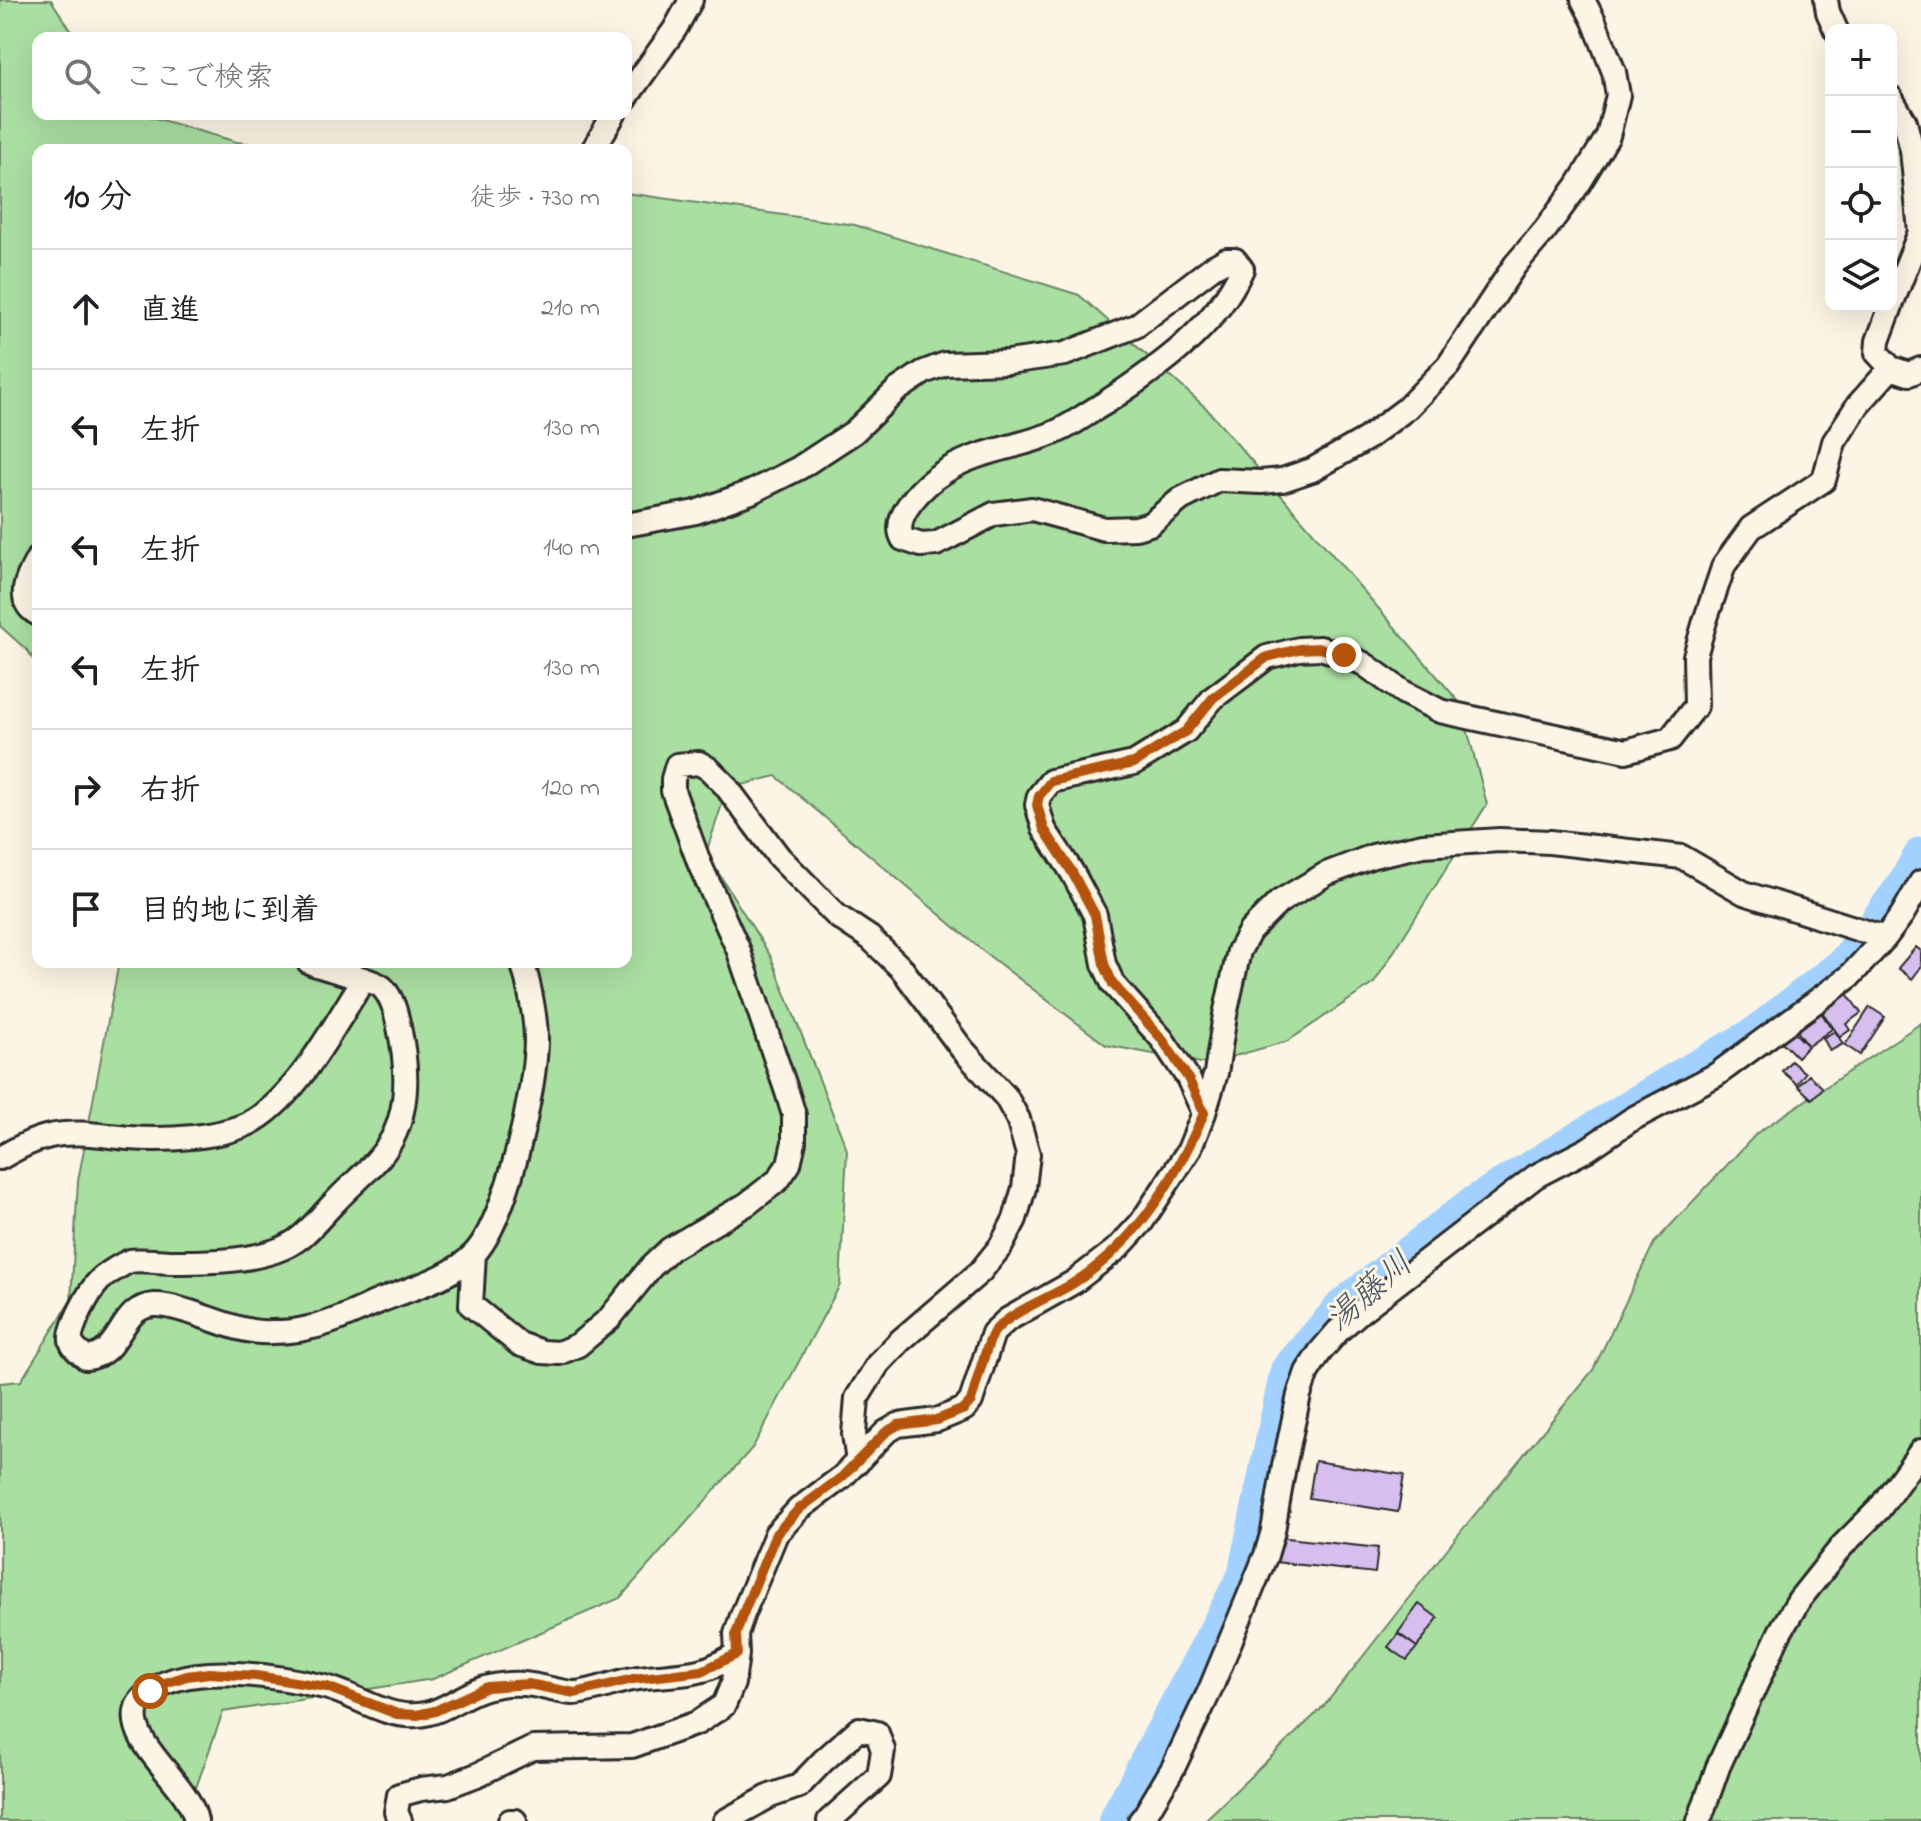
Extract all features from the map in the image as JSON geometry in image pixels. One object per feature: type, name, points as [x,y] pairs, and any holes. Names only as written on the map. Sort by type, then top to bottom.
[{"type":"street","points":[[632,90],[675,29],[691,0]]},
{"type":"street","points":[[632,524],[696,512],[751,492],[799,468],[854,432],[897,390],[924,372],[945,364],[1008,362],[1065,354],[1136,326],[1226,260],[1235,260],[1242,269],[1235,285],[1206,323],[1149,374],[1057,432],[970,458],[941,473],[911,502],[903,514],[900,533],[903,539],[921,545],[936,544],[994,514],[1032,509],[1104,529],[1136,528],[1150,524],[1181,499],[1219,480],[1282,480],[1312,470],[1366,439],[1406,409],[1448,366],[1515,265],[1578,185],[1608,136],[1618,95],[1614,72],[1583,0]]},
{"type":"street","points":[[1826,0],[1833,24]]},
{"type":"street","points":[[1897,108],[1905,122],[1912,150],[1920,232],[1897,291]]},
{"type":"street","points":[[596,144],[610,120]]},
{"type":"street","points":[[1889,312],[1877,353],[1891,368],[1909,374],[1921,369]]},
{"type":"street","points":[[1204,1113],[1188,1078],[1162,1039],[1113,984],[1104,964],[1095,915],[1044,829],[1037,805],[1039,796],[1051,781],[1134,763],[1186,731],[1213,698],[1267,657],[1299,649],[1320,648],[1344,655],[1440,711],[1626,751],[1670,739],[1696,706],[1695,656],[1724,565],[1751,528],[1824,480],[1834,442],[1858,405],[1891,368]]},
{"type":"street","points":[[32,568],[24,590],[32,610]]},
{"type":"street","points":[[474,1254],[471,1305],[519,1344],[542,1352],[559,1353],[578,1345],[609,1319],[651,1267],[670,1249],[747,1204],[778,1180],[789,1164],[794,1142],[794,1115],[787,1092],[738,949],[700,865],[673,791],[677,765],[699,763],[725,785],[779,857],[798,877],[837,916],[870,938],[902,969],[962,1049],[1006,1097],[1018,1119],[1028,1154],[1024,1188],[1015,1219],[1001,1246],[980,1272],[901,1340],[878,1364],[857,1398],[854,1434],[858,1462]]},
{"type":"street","points":[[400,1821],[396,1812],[399,1795],[448,1786],[533,1748],[632,1746],[697,1723],[724,1705],[733,1683],[736,1634],[776,1534],[799,1509],[842,1477],[886,1432],[898,1425],[937,1420],[964,1409],[971,1401],[993,1333],[1007,1320],[1074,1282],[1118,1248],[1141,1223],[1189,1150],[1204,1113],[1216,1073],[1239,951],[1250,931],[1279,902],[1326,874],[1373,856],[1423,845],[1500,840],[1550,842],[1682,857],[1744,893],[1885,938]]},
{"type":"street","points":[[1140,1821],[1179,1755],[1210,1690],[1266,1555],[1299,1395],[1307,1372],[1320,1352],[1361,1311],[1536,1176],[1588,1149],[1632,1119],[1716,1075],[1849,977],[1885,938],[1921,882]]},
{"type":"street","points":[[327,968],[378,983],[394,1007],[404,1047],[406,1082],[401,1116],[391,1141],[368,1172],[334,1202],[315,1225],[301,1238],[276,1251],[239,1259],[200,1262],[129,1261],[99,1280],[75,1319],[70,1338],[74,1347],[86,1358],[97,1357],[109,1349],[131,1314],[151,1305],[167,1305],[254,1333],[308,1328],[333,1321],[448,1272],[474,1254],[489,1234],[510,1180],[531,1090],[536,1038],[524,968]]},
{"type":"street","points":[[0,1158],[28,1143],[53,1135],[81,1134],[150,1140],[235,1129],[257,1119],[291,1088],[363,980]]},
{"type":"street","points":[[1699,1821],[1718,1767],[1780,1632],[1799,1600],[1842,1546],[1879,1509],[1921,1451]]},
{"type":"street","points":[[196,1821],[184,1790],[158,1763],[140,1735],[136,1718],[137,1704],[150,1691],[187,1676],[209,1673],[256,1676],[327,1687],[397,1714],[417,1715],[435,1711],[487,1687],[528,1684],[575,1693],[633,1679],[702,1671],[737,1654]]},
{"type":"street","points":[[725,1821],[770,1796],[799,1786],[859,1729],[877,1733],[883,1750],[879,1776],[829,1821]]},
{"type":"green space","points":[[0,0],[51,0],[72,32],[32,32],[32,120],[162,120],[252,144],[32,144],[32,657],[0,626]]},
{"type":"green space","points":[[632,194],[855,225],[1079,295],[1206,408],[1460,703],[1487,804],[1374,983],[1288,1041],[1206,1064],[1106,1045],[984,952],[776,776],[727,789],[706,853],[771,957],[847,1150],[840,1285],[753,1447],[620,1598],[433,1679],[223,1712],[187,1813],[187,1821],[0,1821],[0,1383],[21,1381],[71,1300],[78,1181],[118,968],[632,968]]},
{"type":"green space","points":[[1921,1023],[1921,1821],[1204,1821],[1324,1706],[1593,1370],[1654,1243],[1757,1133]]},
{"type":"building","points":[[1916,947],[1921,951],[1921,967],[1912,979],[1898,968]]},
{"type":"building","points":[[1845,991],[1861,1013],[1846,1024],[1850,1030],[1840,1037],[1820,1009]]},
{"type":"building","points":[[1870,1007],[1885,1017],[1860,1055],[1845,1045]]},
{"type":"building","points":[[1820,1011],[1832,1029],[1808,1046],[1795,1028]]},
{"type":"building","points":[[1792,1030],[1808,1046],[1797,1057],[1781,1041]]},
{"type":"building","points":[[1835,1031],[1843,1044],[1830,1051],[1823,1038]]},
{"type":"building","points":[[1791,1061],[1805,1073],[1797,1084],[1782,1071]]},
{"type":"building","points":[[1809,1075],[1823,1088],[1812,1099],[1798,1086]]},
{"type":"building","points":[[1315,1461],[1404,1475],[1398,1512],[1309,1498]]},
{"type":"building","points":[[1278,1537],[1378,1548],[1375,1573],[1275,1562]]},
{"type":"building","points":[[1419,1604],[1438,1618],[1417,1647],[1398,1633]]},
{"type":"building","points":[[1398,1634],[1417,1647],[1407,1660],[1388,1647]]},
{"type":"waterway","name":"湯藤川","points":[[1878,919],[1921,854]]},
{"type":"waterway","name":"湯藤川","points":[[1115,1821],[1244,1576],[1287,1370],[1343,1305],[1470,1205],[1754,1034],[1843,964],[1858,946]]},
{"type":"route","points":[[150,1691],[187,1676],[209,1673],[256,1676],[327,1687],[397,1714],[417,1715],[435,1711],[487,1687],[528,1684],[575,1693],[633,1679],[702,1671],[737,1654],[736,1634],[776,1534],[799,1509],[842,1477],[886,1432],[898,1425],[937,1420],[964,1409],[971,1401],[993,1333],[1007,1320],[1074,1282],[1118,1248],[1141,1223],[1189,1150],[1204,1113],[1188,1078],[1162,1039],[1113,984],[1104,964],[1095,915],[1044,829],[1037,805],[1039,796],[1051,781],[1134,763],[1186,731],[1213,698],[1267,657],[1299,649],[1320,648],[1344,655]]}]
